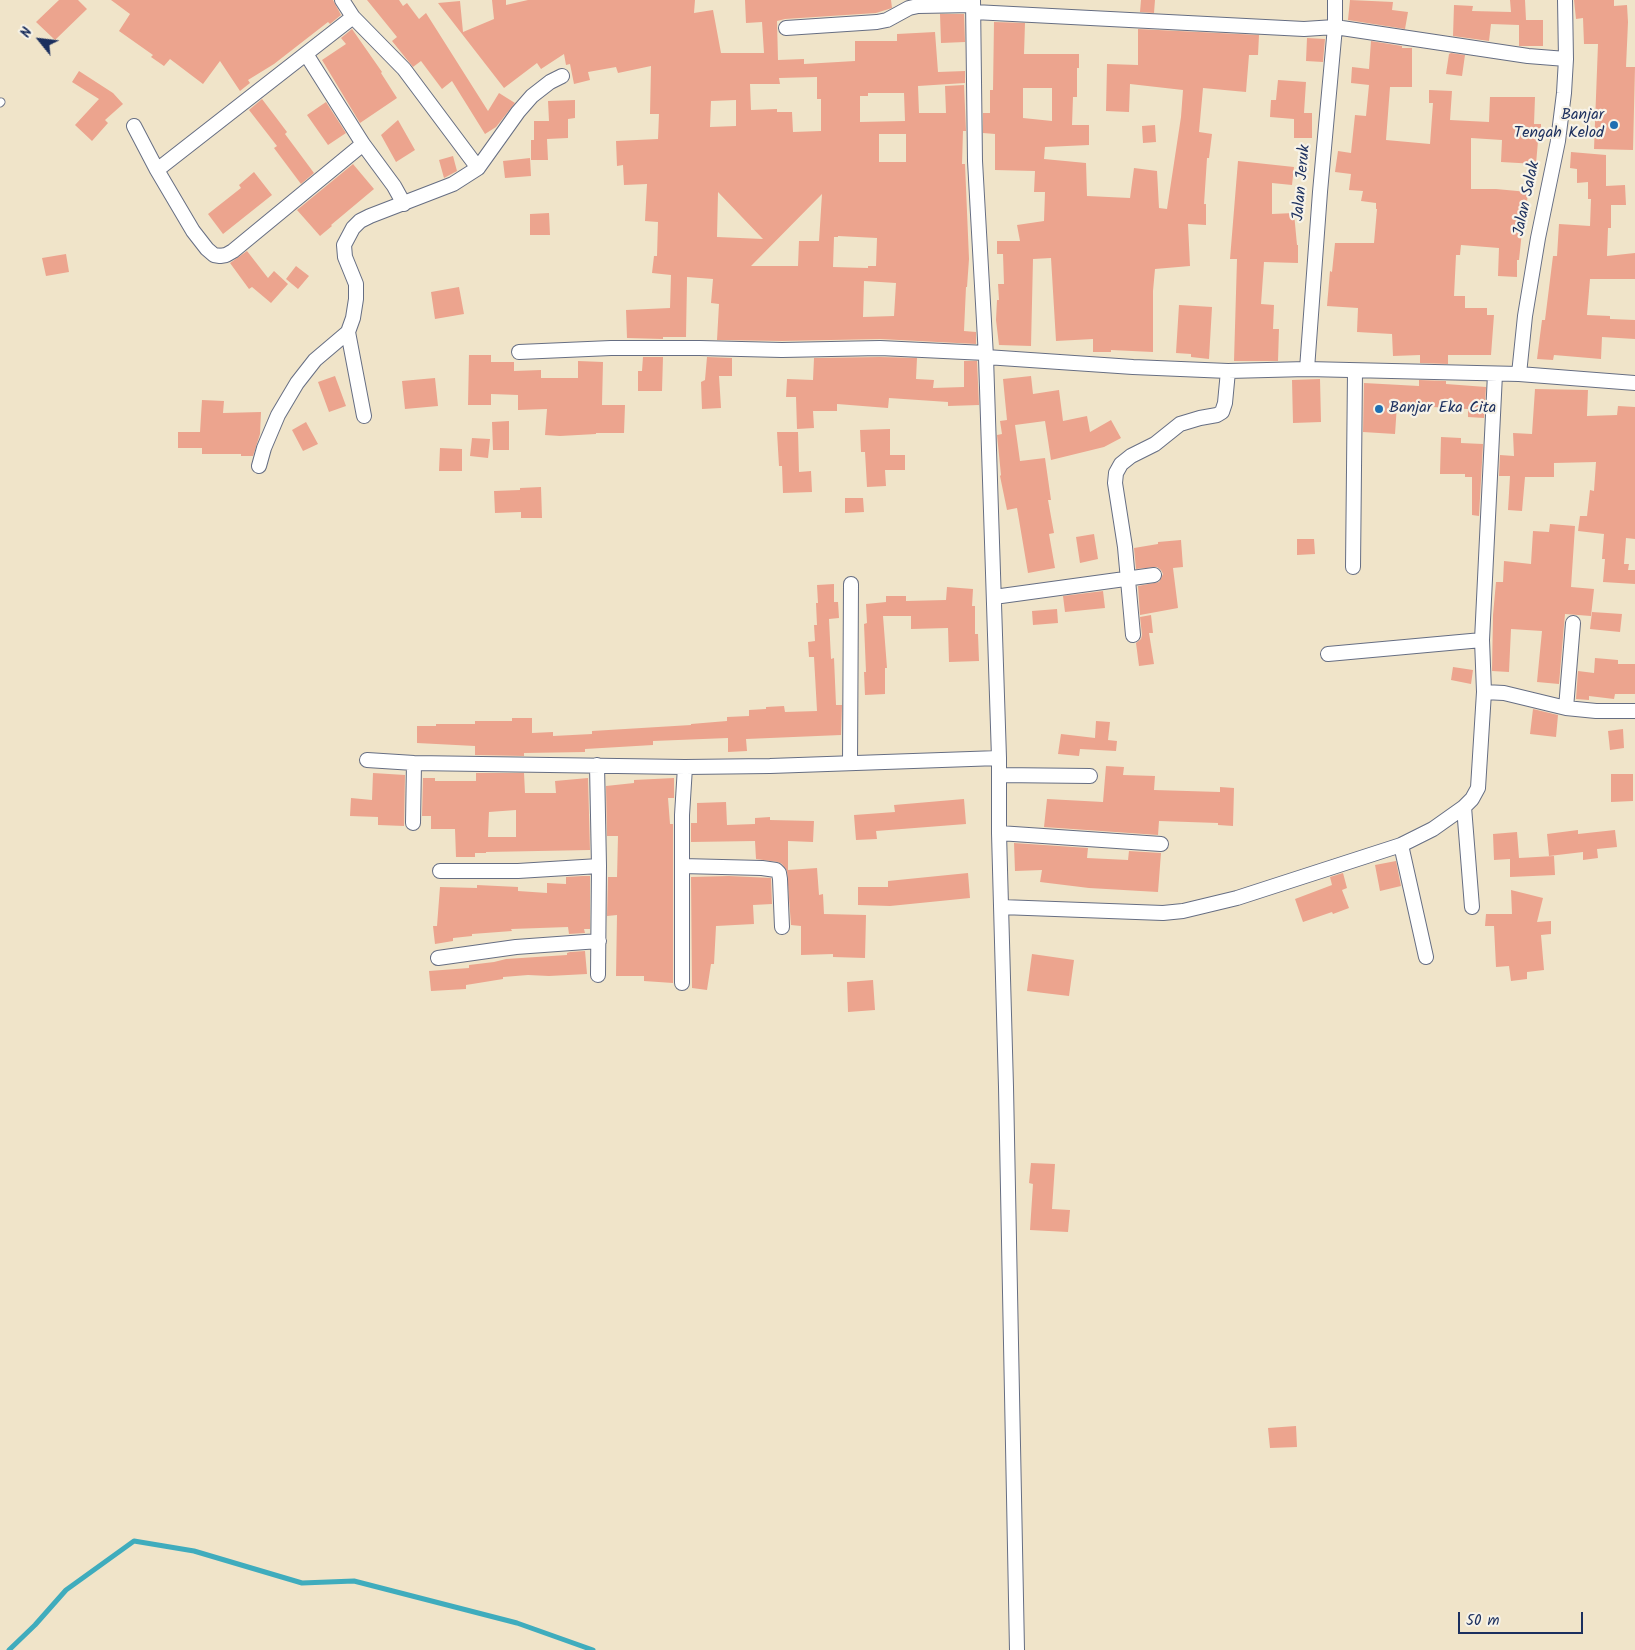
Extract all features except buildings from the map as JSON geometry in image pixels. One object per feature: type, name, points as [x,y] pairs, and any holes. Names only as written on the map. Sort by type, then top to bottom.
[{"type":"street","points":[[342,0],[353,17],[404,69],[478,168]]},
{"type":"street","name":"Jalan Jeruk","points":[[1307,369],[1335,27],[1334,0]]},
{"type":"street","name":"Jalan Salak","points":[[1519,374],[1525,316],[1538,238],[1558,141],[1566,59],[1566,0]]},
{"type":"street","points":[[786,28],[877,22],[887,20],[909,8],[918,6],[973,6],[1304,29],[1335,27],[1528,56],[1566,59]]},
{"type":"street","points":[[973,6],[975,161],[986,355],[999,758],[999,833],[1007,1097],[1017,1650]]},
{"type":"street","points":[[157,170],[353,17]]},
{"type":"street","points":[[306,54],[363,144],[394,186],[404,204]]},
{"type":"street","points":[[259,466],[264,448],[278,415],[297,383],[315,360],[348,332],[353,318],[356,284],[344,251],[347,236],[360,221],[453,184],[478,168],[518,112],[532,96],[550,82],[562,76]]},
{"type":"street","points":[[134,126],[157,170],[193,231],[207,249],[220,256],[226,255],[363,144]]},
{"type":"street","points":[[348,332],[364,416]]},
{"type":"street","points":[[519,352],[621,348],[782,350],[880,348],[1133,367],[1228,371],[1307,369],[1519,374],[1635,383]]},
{"type":"street","points":[[1133,636],[1127,580],[1126,547],[1115,483],[1116,473],[1121,464],[1131,456],[1155,444],[1180,424],[1218,415],[1222,412],[1225,403],[1228,371]]},
{"type":"street","points":[[1353,567],[1354,371]]},
{"type":"street","points":[[1001,907],[1162,913],[1182,911],[1236,898],[1400,845],[1433,829],[1472,799],[1478,788],[1484,692],[1482,640],[1495,374]]},
{"type":"street","points":[[994,597],[1154,575]]},
{"type":"street","points":[[850,762],[852,584]]},
{"type":"street","points":[[1566,708],[1573,623]]},
{"type":"street","points":[[1328,654],[1482,640]]},
{"type":"street","points":[[1484,692],[1504,693],[1566,708],[1596,711],[1635,711]]},
{"type":"street","points":[[367,760],[414,763],[685,767],[999,758]]},
{"type":"street","points":[[413,823],[414,763]]},
{"type":"street","points":[[597,765],[599,866],[598,975]]},
{"type":"street","points":[[682,983],[682,866],[685,767]]},
{"type":"street","points":[[999,775],[1090,776]]},
{"type":"street","points":[[1464,807],[1472,907]]},
{"type":"street","points":[[999,833],[1161,844]]},
{"type":"street","points":[[1400,845],[1426,956]]},
{"type":"street","points":[[440,870],[518,871],[599,866]]},
{"type":"street","points":[[682,866],[776,870],[779,873],[780,879],[782,927]]},
{"type":"street","points":[[438,958],[516,948],[599,941]]},
{"type":"waterway","points":[[9,1650],[35,1625],[66,1590],[134,1541],[194,1551],[302,1583],[354,1581],[517,1623],[593,1650]]},
{"type":"place","name":"Banjar Tengah Kelod","points":[[1614,125]]},
{"type":"place","name":"Banjar Eka Cita","points":[[1379,409]]}]
